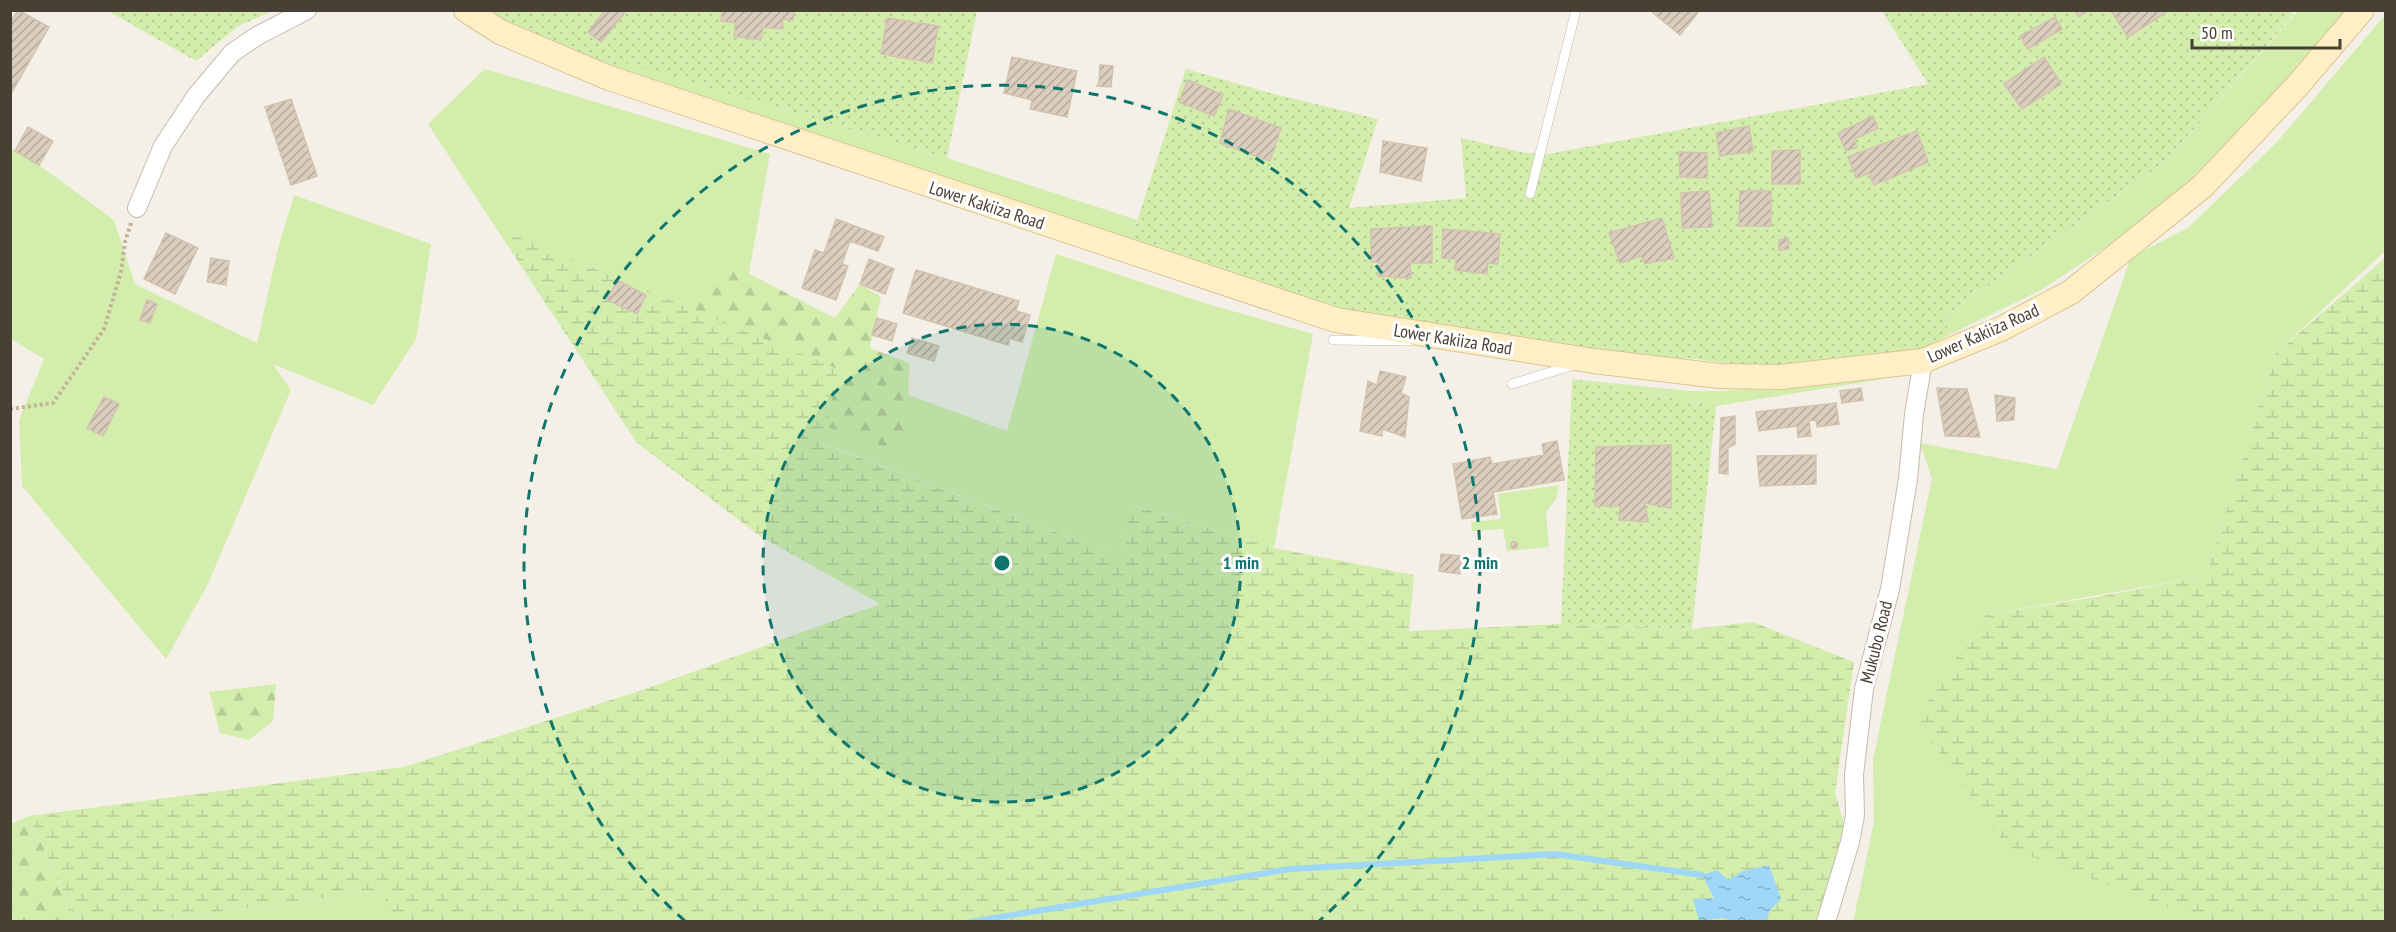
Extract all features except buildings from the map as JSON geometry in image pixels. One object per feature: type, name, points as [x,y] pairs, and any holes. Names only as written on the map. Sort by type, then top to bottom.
[{"type":"main road","name":"Lower Kakiiza Road","points":[[466,10],[471,16],[500,32],[609,78],[1336,320],[1594,361],[1719,376],[1780,376],[1923,361],[2001,329],[2071,292],[2203,186],[2297,86],[2362,10]]},
{"type":"street","points":[[136,208],[163,146],[196,96],[232,53],[257,36],[307,10]]},
{"type":"street","name":"Mukubo Road","points":[[1826,921],[1854,824],[1854,775],[1864,689],[1890,589],[1908,479],[1914,414],[1923,361]]},
{"type":"lane","points":[[1530,194],[1576,10]]},
{"type":"lane","points":[[1333,340],[1395,342],[1448,339]]},
{"type":"lane","points":[[1512,384],[1594,361]]},
{"type":"path","points":[[10,409],[52,403],[104,328],[121,272],[125,242],[136,208]]},
{"type":"green space","points":[[2288,10],[2294,14],[2165,162],[1945,316],[1949,335],[1922,349],[1771,369],[1687,358],[1615,359],[1315,304],[1129,246],[1186,69],[1274,94],[1378,119],[1349,208],[1466,198],[1461,138],[1525,153],[1548,154],[1928,84],[1882,11]]},
{"type":"green space","points":[[108,11],[272,11],[237,27],[196,61]]},
{"type":"green space","points":[[481,11],[977,11],[947,158],[619,61],[615,74]]},
{"type":"green space","points":[[2298,11],[2346,11],[2281,87],[2183,191],[2143,223],[2041,290],[1949,335],[1945,316],[2165,162]]},
{"type":"green space","points":[[2385,15],[2385,251],[2276,353],[2206,576],[1986,615],[2206,921],[1853,922],[1874,822],[1873,759],[1932,479],[1920,443],[2057,469],[2131,257],[2189,227],[2277,142]]},
{"type":"green space","points":[[618,60],[947,158],[1137,220],[1129,246],[615,74]]},
{"type":"green space","points":[[485,69],[770,154],[739,330],[496,228],[428,124]]},
{"type":"green space","points":[[10,148],[39,165],[114,220],[135,284],[257,343],[277,252],[294,195],[431,244],[416,339],[373,405],[273,364],[291,390],[207,586],[166,659],[22,486],[19,420],[44,359],[11,339]]},
{"type":"green space","points":[[496,228],[838,369],[823,444],[1122,557],[1130,504],[1274,548],[1414,575],[1409,631],[1561,624],[1692,629],[1753,622],[1854,662],[1835,793],[1845,827],[1816,921],[384,921],[386,890],[152,921],[76,921],[29,816],[404,767],[651,687],[880,604],[760,536],[637,443]]},
{"type":"green space","points":[[1056,254],[1201,302],[1313,334],[1274,548],[1131,504],[1122,557],[822,443],[838,369],[1007,431]]},
{"type":"green space","points":[[2385,258],[2385,921],[2206,921],[2008,848],[1915,719],[1986,615],[2206,576],[2276,353]]},
{"type":"green space","points":[[730,264],[835,318],[860,284],[881,297],[870,348],[909,363],[908,436],[894,450],[822,425],[702,335],[691,295],[714,286]]},
{"type":"green space","points":[[1889,378],[1716,406],[1572,379],[1689,391],[1722,391]]},
{"type":"green space","points":[[1572,379],[1716,406],[1692,629],[1561,624]]},
{"type":"green space","points":[[1559,485],[1556,499],[1546,512],[1549,547],[1507,551],[1503,529],[1472,531],[1471,522],[1501,519],[1498,494]]},
{"type":"green space","points":[[276,684],[273,721],[249,740],[220,733],[209,692]]},
{"type":"green space","points":[[29,816],[76,921],[11,922],[11,824]]},
{"type":"green space","points":[[387,890],[384,921],[152,922],[153,921]]},
{"type":"water","points":[[1769,865],[1781,899],[1769,912],[1767,921],[1732,921],[1723,918],[1699,921],[1693,899],[1714,898],[1702,875],[1717,870],[1728,880],[1743,871]]},
{"type":"waterway","points":[[970,922],[1290,869],[1555,854],[1702,875]]}]
